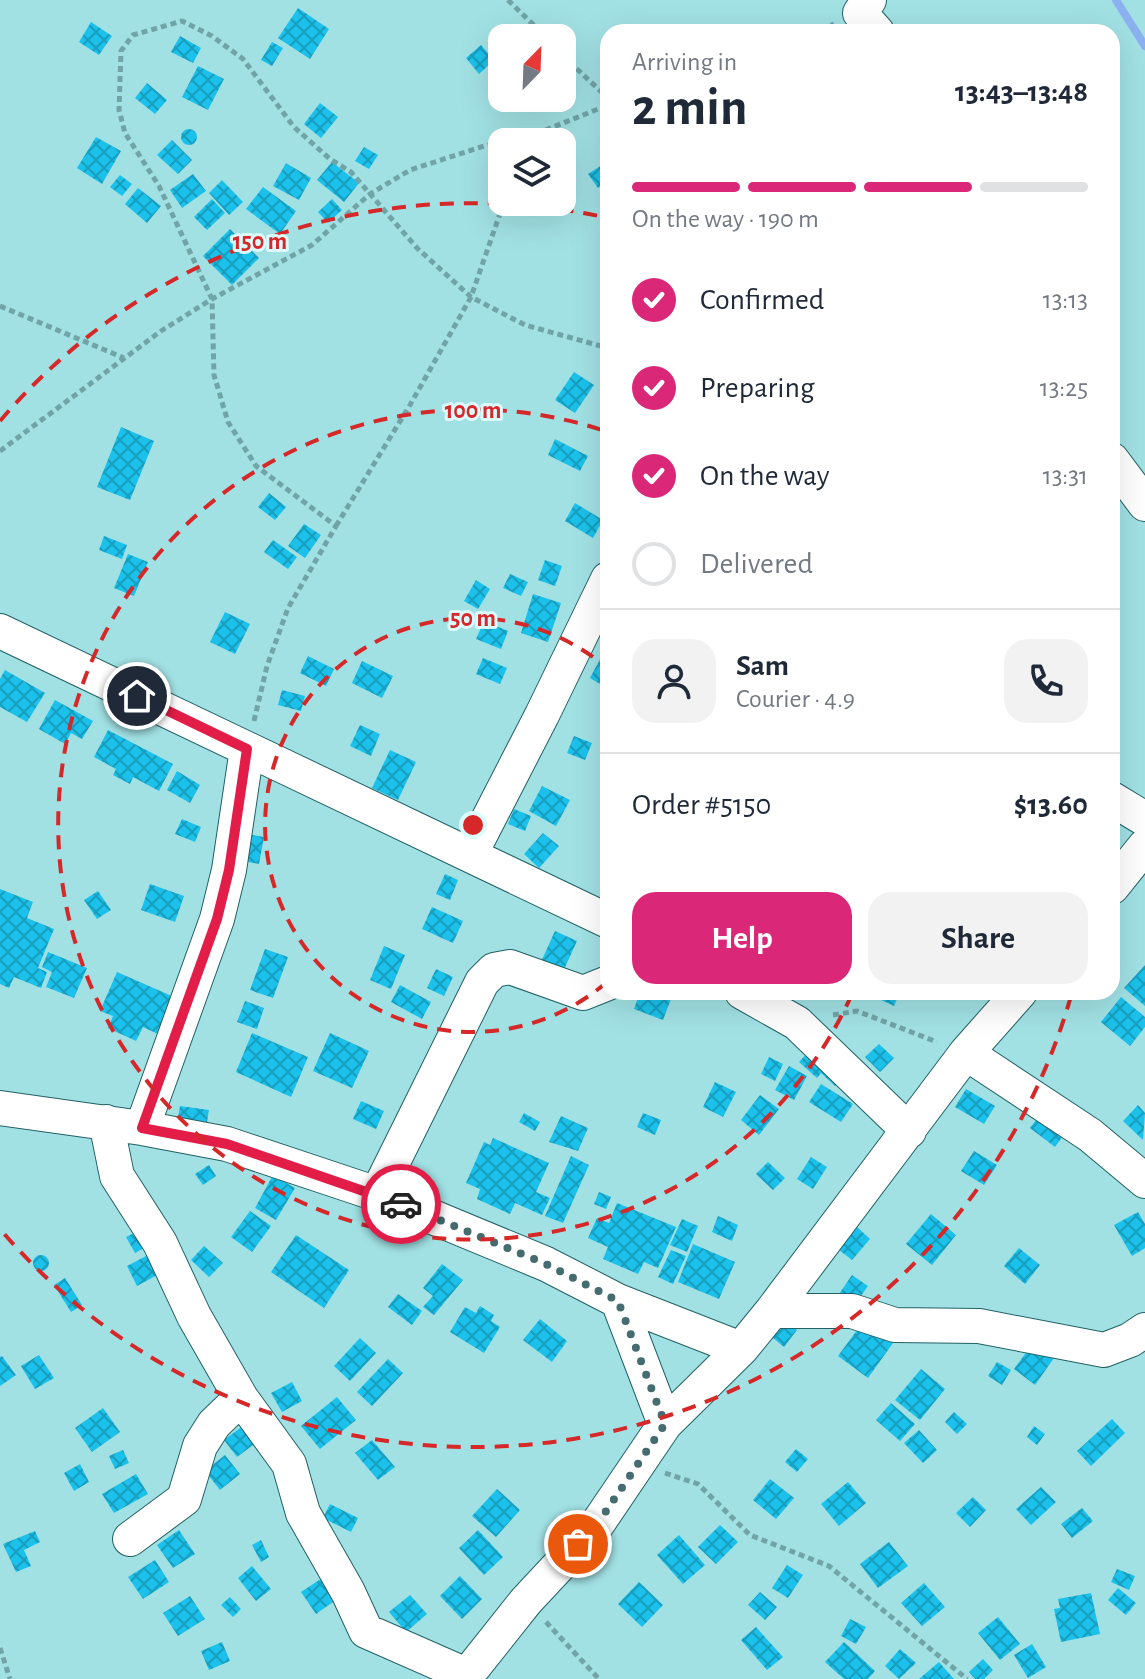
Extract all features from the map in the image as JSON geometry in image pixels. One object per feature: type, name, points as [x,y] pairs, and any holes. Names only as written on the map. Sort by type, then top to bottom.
[{"type":"street","points":[[869,0],[860,13],[870,24]]},
{"type":"street","points":[[1120,471],[1145,504]]},
{"type":"street","points":[[471,853],[600,595]]},
{"type":"street","points":[[0,631],[600,917]]},
{"type":"street","points":[[142,1128],[217,919],[229,870],[247,749]]},
{"type":"street","points":[[1120,804],[1145,819]]},
{"type":"street","points":[[1120,877],[1145,846]]},
{"type":"street","points":[[377,1194],[482,982],[494,970],[510,967],[583,993],[600,986]]},
{"type":"street","points":[[756,1000],[797,1023],[909,1131]]},
{"type":"street","points":[[106,1122],[117,1176],[160,1243],[194,1316],[241,1398],[289,1464],[303,1513],[348,1592],[366,1631],[465,1677],[526,1601],[596,1526],[665,1424],[741,1349],[772,1311],[966,1053],[1013,1000]]},
{"type":"street","points":[[966,1053],[1090,1135],[1145,1181]]},
{"type":"street","points":[[0,1108],[106,1122],[227,1144],[377,1194],[546,1264],[618,1301],[741,1349]]},
{"type":"street","points":[[618,1301],[665,1424]]},
{"type":"street","points":[[772,1311],[852,1311],[895,1325],[979,1326],[1104,1350],[1130,1340],[1145,1330]]},
{"type":"street","points":[[130,1539],[184,1499],[200,1446],[214,1424],[241,1398]]},
{"type":"path","points":[[508,0],[533,24]]},
{"type":"path","points":[[336,526],[256,466],[228,422],[214,375],[212,299],[159,186],[125,133],[119,110],[121,51],[133,35],[182,21],[212,36],[243,59],[302,135],[351,172],[417,248],[471,297],[525,325],[600,346]]},
{"type":"path","points":[[576,68],[600,91]]},
{"type":"path","points":[[551,128],[600,108]]},
{"type":"path","points":[[0,451],[161,331],[212,299],[312,245],[370,194],[410,170],[488,145]]},
{"type":"path","points":[[247,749],[267,666],[288,608],[471,297],[499,216]]},
{"type":"path","points":[[0,306],[125,359]]},
{"type":"path","points":[[797,1023],[857,1011],[966,1053]]},
{"type":"path","points":[[637,1464],[698,1484],[750,1535],[829,1566],[967,1679]]},
{"type":"path","points":[[526,1601],[599,1679]]},
{"type":"path","points":[[0,1648],[10,1679]]},
{"type":"building","points":[[298,8],[329,29],[310,59],[278,38]]},
{"type":"building","points":[[91,22],[112,36],[99,55],[79,42]]},
{"type":"building","points":[[180,36],[201,48],[193,63],[171,52]]},
{"type":"building","points":[[272,42],[283,48],[272,66],[261,60]]},
{"type":"building","points":[[481,45],[488,53],[488,66],[479,74],[466,58]]},
{"type":"building","points":[[198,66],[224,79],[208,110],[182,97]]},
{"type":"building","points":[[147,83],[167,100],[155,114],[135,98]]},
{"type":"building","points":[[320,103],[338,117],[321,138],[304,124]]},
{"type":"building","points":[[189,129],[197,137],[189,145],[181,137]]},
{"type":"building","points":[[96,137],[121,151],[102,184],[77,168]]},
{"type":"building","points":[[172,140],[192,160],[178,174],[157,155]]},
{"type":"building","points":[[364,147],[378,155],[369,169],[355,161]]},
{"type":"building","points":[[332,162],[359,183],[344,202],[317,180]]},
{"type":"building","points":[[286,163],[311,178],[299,200],[273,186]]},
{"type":"building","points":[[600,166],[600,187],[598,188],[588,174]]},
{"type":"building","points":[[193,174],[206,191],[182,208],[170,190]]},
{"type":"building","points":[[120,175],[132,184],[122,196],[110,187]]},
{"type":"building","points":[[222,180],[243,202],[229,215],[209,193]]},
{"type":"building","points":[[263,187],[296,211],[280,234],[246,209]]},
{"type":"building","points":[[138,188],[161,206],[147,223],[125,204]]},
{"type":"building","points":[[212,199],[225,213],[207,230],[194,217]]},
{"type":"building","points":[[332,199],[342,210],[328,223],[318,212]]},
{"type":"building","points":[[230,229],[259,258],[232,285],[203,256]]},
{"type":"building","points":[[574,372],[594,385],[575,413],[555,400]]},
{"type":"building","points":[[121,427],[154,441],[130,500],[97,487]]},
{"type":"building","points":[[555,439],[588,456],[580,471],[548,455]]},
{"type":"building","points":[[269,493],[286,507],[275,520],[258,507]]},
{"type":"building","points":[[575,503],[600,518],[600,525],[593,538],[565,521]]},
{"type":"building","points":[[304,524],[321,535],[305,558],[288,546]]},
{"type":"building","points":[[104,536],[127,545],[122,559],[99,550]]},
{"type":"building","points":[[273,540],[297,557],[288,569],[264,552]]},
{"type":"building","points":[[128,554],[148,562],[134,596],[114,588]]},
{"type":"building","points":[[545,560],[562,566],[555,586],[538,580]]},
{"type":"building","points":[[510,574],[528,582],[521,596],[503,588]]},
{"type":"building","points":[[476,580],[490,589],[478,609],[464,601]]},
{"type":"building","points":[[533,594],[561,603],[548,642],[521,633]]},
{"type":"building","points":[[225,612],[250,624],[235,654],[210,642]]},
{"type":"building","points":[[484,621],[508,631],[501,649],[476,639]]},
{"type":"building","points":[[308,656],[334,669],[326,686],[300,673]]},
{"type":"building","points":[[483,658],[507,668],[500,684],[476,674]]},
{"type":"building","points":[[600,659],[600,684],[590,678]]},
{"type":"building","points":[[362,661],[393,676],[382,698],[352,683]]},
{"type":"building","points":[[5,670],[45,693],[27,722],[0,707],[0,679]]},
{"type":"building","points":[[282,690],[305,696],[301,711],[278,705]]},
{"type":"building","points":[[55,700],[93,721],[82,739],[71,733],[65,744],[39,729]]},
{"type":"building","points":[[360,725],[380,734],[371,756],[350,746]]},
{"type":"building","points":[[108,730],[173,764],[159,791],[133,777],[130,784],[113,775],[116,769],[94,757]]},
{"type":"building","points":[[574,736],[592,743],[585,760],[567,753]]},
{"type":"building","points":[[390,750],[416,762],[398,800],[372,788]]},
{"type":"building","points":[[177,771],[200,785],[190,803],[167,790]]},
{"type":"building","points":[[542,786],[570,800],[556,826],[529,811]]},
{"type":"building","points":[[514,809],[531,816],[525,831],[508,824]]},
{"type":"building","points":[[182,819],[201,827],[195,842],[175,834]]},
{"type":"building","points":[[242,833],[264,837],[259,864],[237,860]]},
{"type":"building","points":[[543,833],[559,846],[539,868],[524,854]]},
{"type":"building","points":[[445,874],[458,880],[450,900],[436,894]]},
{"type":"building","points":[[150,884],[184,896],[175,922],[141,910]]},
{"type":"building","points":[[0,889],[33,902],[27,918],[54,929],[38,968],[47,972],[41,988],[14,977],[9,988],[0,984]]},
{"type":"building","points":[[98,891],[111,910],[97,919],[84,900]]},
{"type":"building","points":[[432,907],[463,921],[453,943],[422,929]]},
{"type":"building","points":[[555,931],[577,941],[562,974],[540,964]]},
{"type":"building","points":[[384,946],[405,955],[391,989],[370,980]]},
{"type":"building","points":[[265,949],[288,957],[273,998],[250,990]]},
{"type":"building","points":[[48,952],[87,968],[74,998],[46,987],[52,972],[42,967]]},
{"type":"building","points":[[1145,965],[1145,1006],[1124,988]]},
{"type":"building","points":[[436,969],[453,977],[444,996],[427,988]]},
{"type":"building","points":[[117,972],[174,997],[158,1034],[143,1027],[136,1041],[108,1028],[113,1016],[100,1011]]},
{"type":"building","points":[[400,985],[431,1002],[422,1019],[391,1002]]},
{"type":"building","points":[[1120,998],[1145,1017],[1145,1027],[1130,1046],[1101,1022]]},
{"type":"building","points":[[637,1000],[671,1000],[663,1020],[634,1009]]},
{"type":"building","points":[[881,1000],[897,1000],[894,1006]]},
{"type":"building","points":[[245,1001],[264,1008],[257,1029],[237,1022]]},
{"type":"building","points":[[252,1033],[308,1057],[291,1097],[236,1072]]},
{"type":"building","points":[[330,1033],[369,1051],[352,1088],[313,1071]]},
{"type":"building","points":[[879,1044],[894,1058],[880,1072],[865,1057]]},
{"type":"building","points":[[812,1048],[843,1077],[835,1086],[821,1073],[817,1078],[799,1062]]},
{"type":"building","points":[[769,1057],[783,1064],[775,1081],[761,1074]]},
{"type":"building","points":[[789,1066],[807,1076],[794,1100],[775,1090]]},
{"type":"building","points":[[715,1082],[736,1092],[723,1117],[703,1107]]},
{"type":"building","points":[[821,1084],[853,1104],[841,1122],[809,1102]]},
{"type":"building","points":[[966,1089],[995,1106],[984,1124],[955,1107]]},
{"type":"building","points":[[760,1095],[779,1109],[759,1135],[741,1120]]},
{"type":"building","points":[[361,1101],[384,1111],[376,1129],[353,1119]]},
{"type":"building","points":[[1138,1105],[1145,1113],[1143,1140],[1123,1121]]},
{"type":"building","points":[[180,1106],[209,1110],[207,1122],[178,1118]]},
{"type":"building","points":[[1045,1108],[1070,1126],[1055,1147],[1030,1128]]},
{"type":"building","points":[[524,1113],[540,1122],[535,1131],[519,1122]]},
{"type":"building","points":[[643,1113],[661,1120],[655,1135],[637,1127]]},
{"type":"building","points":[[561,1116],[588,1128],[578,1151],[549,1142]]},
{"type":"building","points":[[493,1138],[549,1163],[536,1192],[550,1198],[542,1215],[515,1203],[510,1214],[477,1199],[480,1189],[466,1183],[484,1142],[490,1145]]},
{"type":"building","points":[[974,1151],[997,1165],[984,1185],[961,1171]]},
{"type":"building","points":[[571,1156],[589,1165],[563,1223],[545,1216]]},
{"type":"building","points":[[811,1157],[827,1167],[813,1189],[797,1179]]},
{"type":"building","points":[[768,1162],[785,1178],[773,1190],[756,1174]]},
{"type":"building","points":[[209,1165],[216,1176],[203,1185],[195,1174]]},
{"type":"building","points":[[273,1175],[295,1188],[276,1220],[255,1208]]},
{"type":"building","points":[[599,1192],[611,1197],[606,1209],[594,1204]]},
{"type":"building","points":[[617,1203],[676,1227],[658,1268],[644,1262],[638,1274],[603,1259],[608,1247],[588,1238],[597,1218],[609,1223]]},
{"type":"building","points":[[250,1211],[271,1226],[252,1252],[231,1237]]},
{"type":"building","points":[[1138,1212],[1145,1224],[1145,1248],[1132,1256],[1114,1225]]},
{"type":"building","points":[[931,1214],[956,1235],[932,1265],[906,1244]]},
{"type":"building","points":[[718,1216],[738,1225],[732,1241],[712,1232]]},
{"type":"building","points":[[682,1219],[698,1226],[687,1252],[670,1245]]},
{"type":"building","points":[[857,1227],[870,1239],[852,1260],[839,1250]]},
{"type":"building","points":[[138,1231],[146,1247],[135,1253],[126,1237]]},
{"type":"building","points":[[296,1235],[349,1270],[324,1308],[271,1272]]},
{"type":"building","points":[[693,1244],[735,1262],[719,1299],[678,1282]]},
{"type":"building","points":[[204,1246],[223,1263],[209,1277],[191,1260]]},
{"type":"building","points":[[1019,1248],[1040,1265],[1025,1284],[1004,1266]]},
{"type":"building","points":[[671,1250],[686,1256],[673,1284],[658,1277]]},
{"type":"building","points":[[38,1255],[44,1255],[49,1263],[47,1269],[38,1271],[33,1266],[33,1260]]},
{"type":"building","points":[[148,1255],[159,1274],[137,1286],[127,1266]]},
{"type":"building","points":[[442,1264],[463,1280],[434,1315],[423,1307],[433,1296],[423,1288]]},
{"type":"building","points":[[852,1275],[868,1286],[855,1304],[839,1294]]},
{"type":"building","points":[[65,1278],[82,1305],[71,1312],[54,1285]]},
{"type":"building","points":[[398,1294],[422,1311],[412,1325],[388,1307]]},
{"type":"building","points":[[480,1306],[494,1315],[491,1321],[500,1327],[484,1353],[450,1332],[465,1307],[476,1313]]},
{"type":"building","points":[[540,1319],[567,1341],[552,1362],[523,1340]]},
{"type":"building","points":[[784,1321],[797,1330],[784,1347],[772,1337]]},
{"type":"building","points":[[863,1322],[893,1343],[868,1378],[838,1356]]},
{"type":"building","points":[[360,1338],[376,1353],[350,1381],[334,1366]]},
{"type":"building","points":[[1033,1343],[1054,1358],[1035,1385],[1014,1369]]},
{"type":"building","points":[[39,1355],[54,1378],[35,1389],[21,1366]]},
{"type":"building","points":[[0,1357],[16,1375],[0,1386]]},
{"type":"building","points":[[388,1359],[403,1373],[372,1406],[357,1392]]},
{"type":"building","points":[[997,1362],[1011,1370],[1002,1385],[988,1376]]},
{"type":"building","points":[[921,1369],[945,1389],[920,1420],[895,1400]]},
{"type":"building","points":[[292,1382],[302,1401],[282,1412],[271,1393]]},
{"type":"building","points":[[337,1397],[356,1420],[320,1449],[301,1426]]},
{"type":"building","points":[[891,1403],[915,1424],[900,1441],[876,1420]]},
{"type":"building","points":[[103,1408],[120,1432],[92,1452],[75,1428]]},
{"type":"building","points":[[954,1412],[967,1424],[957,1434],[945,1422]]},
{"type":"building","points":[[1112,1419],[1125,1433],[1091,1466],[1077,1451]]},
{"type":"building","points":[[248,1422],[261,1439],[237,1457],[224,1440]]},
{"type":"building","points":[[1034,1426],[1045,1434],[1037,1445],[1027,1437]]},
{"type":"building","points":[[919,1430],[937,1450],[923,1463],[904,1443]]},
{"type":"building","points":[[372,1440],[395,1467],[378,1480],[355,1453]]},
{"type":"building","points":[[796,1449],[808,1459],[797,1472],[785,1462]]},
{"type":"building","points":[[123,1450],[129,1463],[115,1469],[109,1456]]},
{"type":"building","points":[[225,1455],[240,1474],[220,1490],[205,1471]]},
{"type":"building","points":[[80,1464],[89,1482],[74,1491],[64,1473]]},
{"type":"building","points":[[136,1474],[148,1494],[114,1513],[102,1494]]},
{"type":"building","points":[[770,1479],[794,1498],[776,1519],[753,1500]]},
{"type":"building","points":[[848,1482],[866,1503],[839,1526],[821,1504]]},
{"type":"building","points":[[1041,1487],[1056,1502],[1031,1525],[1016,1509]]},
{"type":"building","points":[[497,1489],[520,1510],[496,1537],[472,1516]]},
{"type":"building","points":[[973,1497],[986,1510],[970,1527],[956,1513]]},
{"type":"building","points":[[330,1504],[358,1518],[351,1532],[323,1518]]},
{"type":"building","points":[[1082,1508],[1093,1521],[1072,1538],[1061,1524]]},
{"type":"building","points":[[720,1525],[738,1542],[716,1564],[698,1547]]},
{"type":"building","points":[[179,1530],[195,1554],[173,1568],[157,1545]]},
{"type":"building","points":[[478,1530],[503,1557],[484,1575],[459,1548]]},
{"type":"building","points":[[35,1531],[40,1542],[24,1550],[31,1566],[16,1572],[3,1544]]},
{"type":"building","points":[[679,1535],[705,1565],[683,1584],[657,1555]]},
{"type":"building","points":[[261,1540],[269,1557],[261,1562],[252,1545]]},
{"type":"building","points":[[889,1542],[908,1566],[878,1588],[860,1564]]},
{"type":"building","points":[[155,1560],[169,1582],[143,1599],[128,1577]]},
{"type":"building","points":[[787,1565],[803,1575],[788,1598],[772,1588]]},
{"type":"building","points":[[252,1566],[271,1589],[256,1601],[238,1578]]},
{"type":"building","points":[[1117,1569],[1135,1576],[1129,1590],[1111,1582]]},
{"type":"building","points":[[328,1574],[343,1595],[316,1614],[301,1592]]},
{"type":"building","points":[[460,1576],[482,1599],[462,1619],[440,1596]]},
{"type":"building","points":[[639,1582],[663,1605],[642,1627],[618,1604]]},
{"type":"building","points":[[924,1583],[945,1607],[922,1626],[901,1603]]},
{"type":"building","points":[[1118,1588],[1136,1603],[1126,1615],[1108,1600]]},
{"type":"building","points":[[760,1592],[777,1607],[765,1620],[748,1605]]},
{"type":"building","points":[[1091,1593],[1100,1634],[1061,1642],[1054,1609],[1060,1608],[1058,1599]]},
{"type":"building","points":[[410,1595],[427,1614],[406,1632],[389,1612]]},
{"type":"building","points":[[190,1596],[205,1619],[178,1636],[163,1613]]},
{"type":"building","points":[[230,1597],[241,1609],[233,1617],[221,1605]]},
{"type":"building","points":[[998,1617],[1020,1644],[1000,1660],[978,1633]]},
{"type":"building","points":[[850,1619],[866,1627],[856,1644],[841,1636]]},
{"type":"building","points":[[756,1627],[783,1657],[767,1670],[741,1640]]},
{"type":"building","points":[[222,1642],[230,1661],[209,1670],[201,1651]]},
{"type":"building","points":[[844,1642],[875,1671],[868,1679],[844,1679],[825,1662]]},
{"type":"building","points":[[1032,1644],[1046,1667],[1028,1678],[1014,1655]]},
{"type":"building","points":[[900,1649],[916,1663],[899,1679],[885,1666]]},
{"type":"building","points":[[983,1659],[993,1670],[984,1679],[975,1679],[969,1672]]},
{"type":"building","points":[[939,1662],[954,1679],[919,1679]]},
{"type":"waterway","points":[[1116,0],[1145,46]]},
{"type":"way so far","points":[[401,1204],[546,1264],[618,1301],[665,1424],[596,1526],[578,1544]]},
{"type":"route","points":[[137,696],[247,749],[229,870],[217,919],[142,1128],[227,1144],[401,1204]]}]
